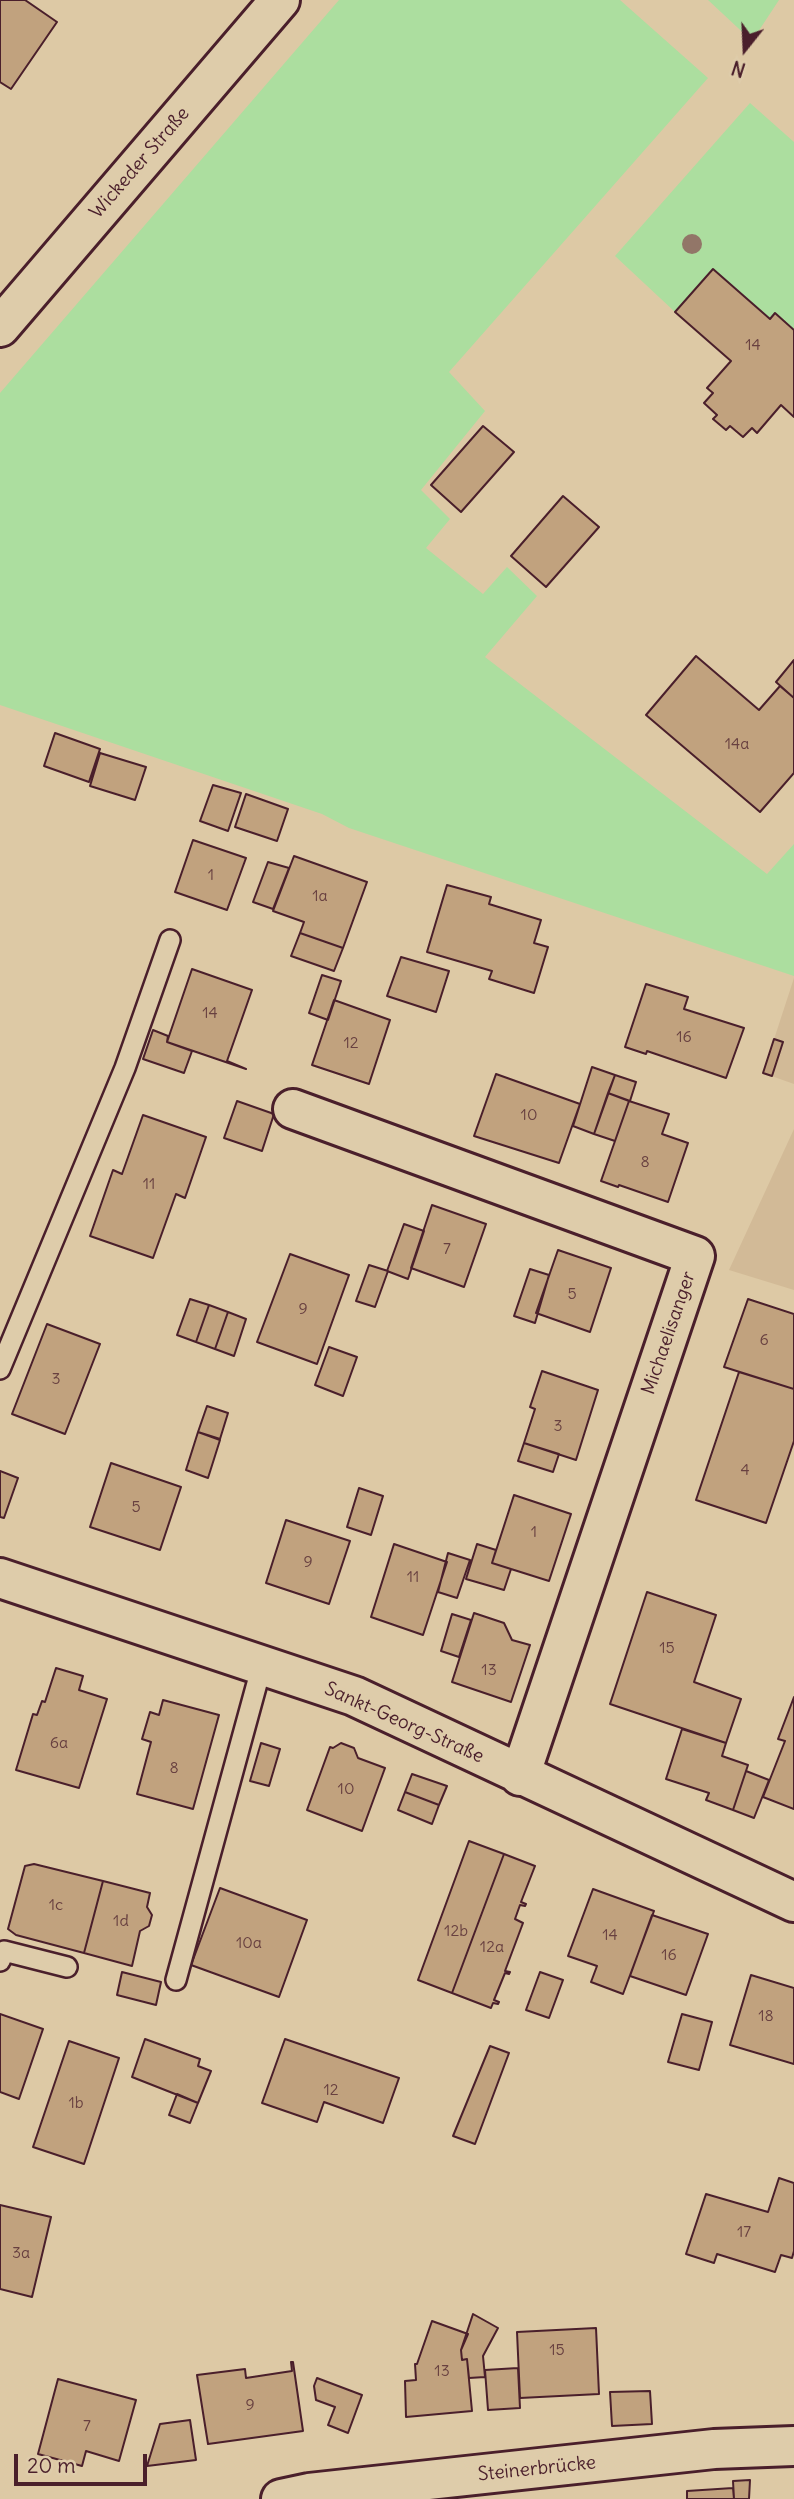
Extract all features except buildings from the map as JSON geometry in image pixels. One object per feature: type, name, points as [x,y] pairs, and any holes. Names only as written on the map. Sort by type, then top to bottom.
[{"type":"street","name":"Wickeder Straße","points":[[0,327],[280,0]]},
{"type":"street","name":"Michaelisanger","points":[[293,1110],[695,1256],[520,1776]]},
{"type":"street","name":"Sankt-Georg-Straße","points":[[0,1578],[354,1696],[794,1902]]},
{"type":"street","name":"Steinerbrücke","points":[[281,2499],[422,2490],[713,2449],[794,2446]]},
{"type":"lane","points":[[0,1369],[125,1068],[170,940]]},
{"type":"lane","points":[[176,1980],[262,1665]]},
{"type":"lane","points":[[0,1961],[4,1951],[67,1967]]},
{"type":"shaded area","points":[[794,978],[794,1084],[763,1073]]},
{"type":"shaded area","points":[[794,1129],[794,1290],[729,1270]]},
{"type":"green space","points":[[339,0],[620,0],[708,78],[449,372],[485,411],[421,490],[450,519],[426,548],[483,594],[507,567],[537,596],[485,657],[767,874],[794,844],[794,976],[349,828],[322,814],[0,705],[0,393]]},
{"type":"green space","points":[[708,0],[779,0],[752,41]]},
{"type":"green space","points":[[750,103],[794,142],[794,330],[776,313],[770,319],[713,270],[675,312],[615,256]]}]
